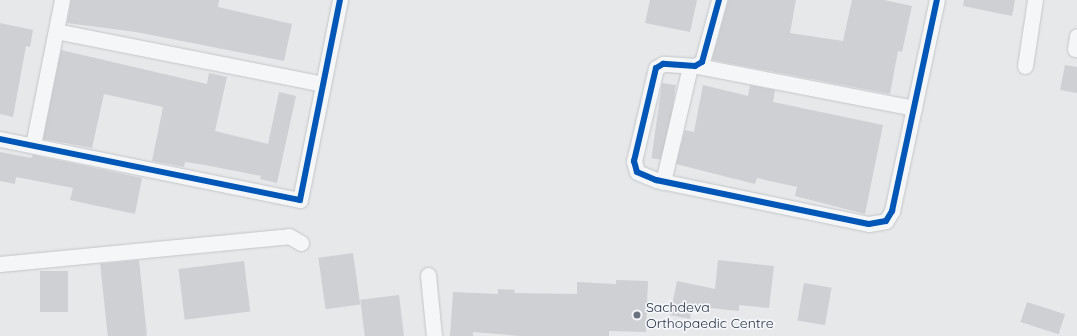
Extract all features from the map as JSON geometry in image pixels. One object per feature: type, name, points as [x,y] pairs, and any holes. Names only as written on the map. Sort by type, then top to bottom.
[{"type":"street","points":[[33,145],[62,0]]},
{"type":"street","points":[[0,139],[300,200],[340,0]]},
{"type":"street","points":[[663,182],[694,66],[706,55],[719,0]]},
{"type":"street","points":[[914,108],[694,66],[663,64],[656,68],[634,167],[640,174],[663,182],[880,224],[886,221],[892,211],[914,108],[937,0]]},
{"type":"street","points":[[1025,66],[1034,0]]},
{"type":"street","points":[[56,32],[323,84]]},
{"type":"street","points":[[0,264],[289,236],[300,243]]},
{"type":"street","points":[[428,275],[434,336]]},
{"type":"building","points":[[71,0],[219,0],[218,7],[292,24],[284,61],[136,32],[67,23]]},
{"type":"building","points":[[650,0],[697,0],[690,32],[645,23]]},
{"type":"building","points":[[728,0],[796,0],[790,33],[843,41],[852,0],[884,0],[912,6],[902,52],[898,51],[890,94],[712,60]]},
{"type":"building","points":[[964,0],[1015,0],[1012,16],[963,6]]},
{"type":"building","points":[[0,23],[33,30],[30,47],[26,46],[13,117],[0,114]]},
{"type":"building","points":[[61,50],[207,84],[209,73],[227,77],[215,131],[268,144],[279,92],[296,96],[277,183],[260,179],[261,176],[205,165],[185,162],[184,167],[152,161],[163,107],[104,94],[92,148],[43,139]]},
{"type":"building","points":[[1065,65],[1077,67],[1077,93],[1060,90]]},
{"type":"building","points":[[662,83],[676,85],[665,160],[651,158]]},
{"type":"building","points":[[703,85],[748,96],[750,85],[775,90],[773,102],[883,125],[865,214],[795,196],[797,187],[757,178],[755,184],[676,164],[685,130],[694,132]]},
{"type":"building","points":[[0,152],[31,158],[33,155],[142,178],[135,214],[70,200],[73,188],[16,177],[15,184],[0,181]]},
{"type":"building","points":[[353,253],[360,304],[326,309],[318,258]]},
{"type":"building","points":[[139,260],[147,336],[108,336],[100,264]]},
{"type":"building","points":[[718,260],[774,266],[769,308],[739,305],[739,311],[692,306],[690,319],[670,315],[677,281],[715,289]]},
{"type":"building","points":[[244,261],[250,312],[185,320],[178,269]]},
{"type":"building","points":[[40,271],[68,271],[68,312],[40,312]]},
{"type":"building","points":[[616,280],[648,281],[646,332],[609,331],[609,336],[521,336],[473,332],[473,336],[450,336],[453,292],[498,294],[498,289],[515,290],[514,293],[577,294],[577,282],[616,284]]},
{"type":"building","points":[[804,283],[832,288],[825,325],[797,320]]},
{"type":"building","points":[[399,295],[404,336],[365,336],[360,300]]},
{"type":"building","points":[[1027,302],[1065,314],[1059,334],[1021,322]]},
{"type":"cycle path","points":[[0,139],[300,200],[340,0]]},
{"type":"cycle path","points":[[719,0],[702,62],[695,66],[663,64],[656,68],[634,161],[637,172],[656,180],[869,224],[886,221],[892,211],[937,0]]},
{"type":"place","name":"Sachdeva Orthopaedic Centre","points":[[637,315]]}]
